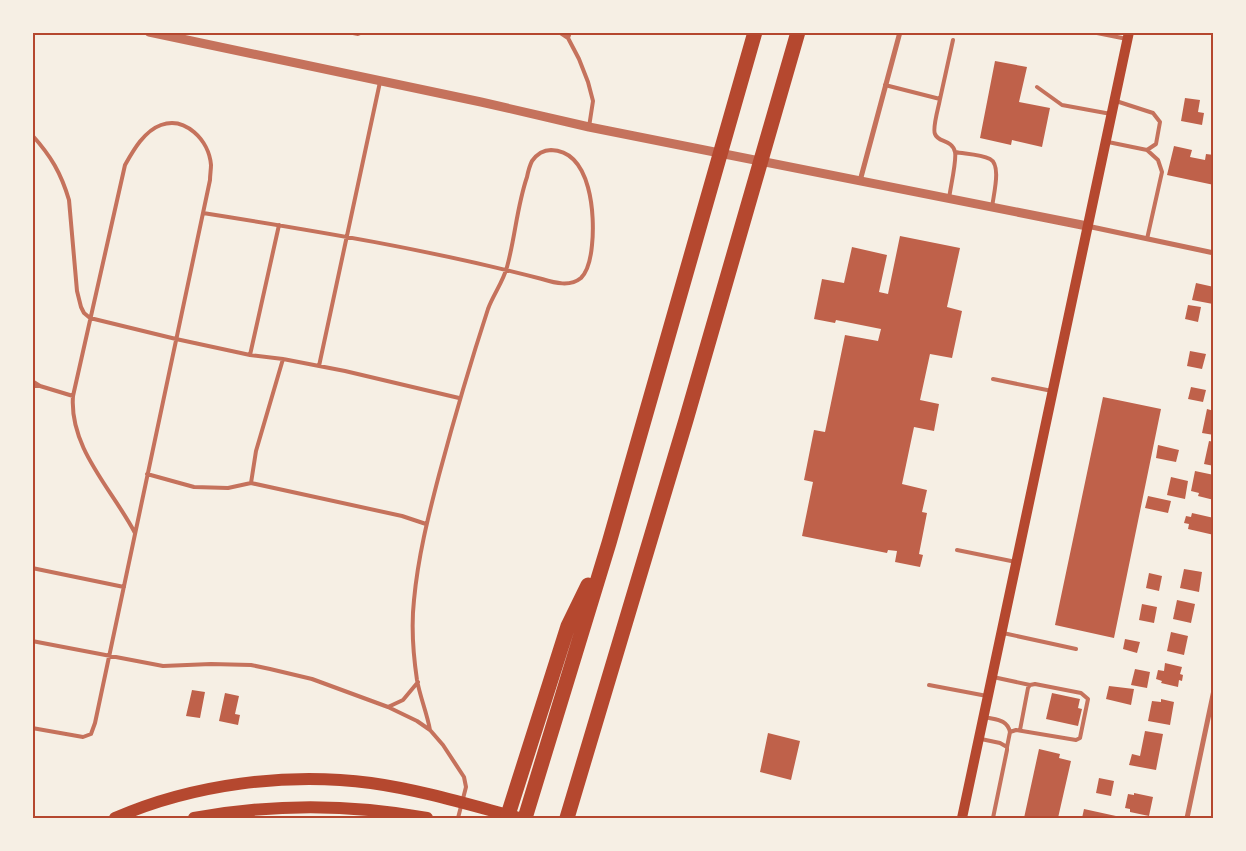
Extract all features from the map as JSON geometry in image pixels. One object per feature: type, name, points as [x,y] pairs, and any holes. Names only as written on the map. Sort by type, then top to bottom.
[{"type":"highway","points":[[525,818],[609,543],[755,32]]},
{"type":"highway","points":[[567,818],[798,32]]},
{"type":"highway","points":[[507,818],[568,626],[609,543]]},
{"type":"main road","points":[[962,818],[1128,36]]},
{"type":"main road","points":[[115,818],[180,795],[239,785],[292,779],[372,783],[519,818]]},
{"type":"main road","points":[[194,818],[243,810],[285,808],[361,809],[427,818]]},
{"type":"street","points":[[150,32],[589,127],[1214,253]]},
{"type":"street","points":[[859,182],[900,32]]},
{"type":"street","points":[[1186,818],[1214,690]]},
{"type":"lane","points":[[348,32],[358,34],[363,32]]},
{"type":"lane","points":[[559,32],[568,38]]},
{"type":"lane","points":[[568,32],[568,38],[579,59],[593,101],[589,127]]},
{"type":"lane","points":[[1092,32],[1128,36]]},
{"type":"lane","points":[[948,199],[955,152],[950,143],[935,135],[934,129],[953,40]]},
{"type":"lane","points":[[319,366],[380,81]]},
{"type":"lane","points":[[886,85],[940,99]]},
{"type":"lane","points":[[1037,87],[1062,105],[1111,114]]},
{"type":"lane","points":[[1114,100],[1153,113],[1160,122],[1156,144],[1147,150]]},
{"type":"lane","points":[[32,728],[83,737],[91,734],[96,723],[203,213],[211,165],[208,150],[193,130],[178,122],[160,125],[133,150],[125,165],[73,396],[72,409],[77,434],[104,484],[135,533]]},
{"type":"lane","points":[[33,135],[53,160],[66,189],[69,200],[77,291],[81,307],[90,318],[176,339],[250,355],[319,366],[459,398]]},
{"type":"lane","points":[[1105,142],[1147,150],[1158,160],[1162,172],[1147,239]]},
{"type":"lane","points":[[203,213],[346,237],[506,269],[560,284],[572,282],[582,277],[588,267],[593,238],[592,204],[588,186],[577,163],[571,156],[560,151],[548,149],[540,153],[532,161],[524,185],[506,269],[490,305],[459,398],[426,524],[418,562],[413,610],[412,636],[418,682],[430,730]]},
{"type":"lane","points":[[955,152],[990,158],[995,163],[997,169],[992,208]]},
{"type":"lane","points":[[250,355],[279,225]]},
{"type":"lane","points":[[251,483],[256,451],[283,359]]},
{"type":"lane","points":[[993,379],[1052,391]]},
{"type":"lane","points":[[32,381],[40,386],[73,396]]},
{"type":"lane","points":[[32,386],[40,386]]},
{"type":"lane","points":[[147,474],[194,487],[228,488],[251,483],[402,516],[426,524]]},
{"type":"lane","points":[[958,550],[1016,562]]},
{"type":"lane","points":[[32,568],[124,587]]},
{"type":"lane","points":[[1001,633],[1076,649]]},
{"type":"lane","points":[[32,641],[163,666],[251,665],[312,679],[388,707],[417,721],[430,730],[464,777],[466,787],[458,818]]},
{"type":"lane","points":[[992,677],[1081,693],[1088,699],[1080,738],[1072,740],[1020,730],[1010,732]]},
{"type":"lane","points":[[388,707],[403,700],[418,682]]},
{"type":"lane","points":[[929,685],[987,696]]},
{"type":"lane","points":[[1020,730],[1030,685]]},
{"type":"lane","points":[[983,717],[1003,721],[1010,732],[993,818]]},
{"type":"lane","points":[[979,738],[1000,743],[1007,747]]},
{"type":"building","points":[[995,61],[1027,67],[1019,102],[1050,108],[1042,147],[1012,140],[1011,145],[980,138]]},
{"type":"building","points":[[1185,98],[1200,100],[1198,112],[1204,113],[1202,125],[1181,121]]},
{"type":"building","points":[[1174,146],[1192,150],[1190,157],[1205,160],[1206,154],[1214,155],[1214,185],[1167,175]]},
{"type":"building","points":[[900,236],[960,248],[947,307],[962,311],[952,358],[930,354],[920,400],[939,404],[934,431],[914,427],[902,484],[927,490],[922,512],[927,513],[919,554],[923,555],[920,567],[895,562],[897,551],[888,550],[887,553],[802,536],[813,482],[804,480],[814,430],[825,432],[845,335],[878,341],[881,329],[836,320],[835,323],[814,319],[822,279],[844,283],[852,247],[887,255],[879,292],[888,294]]},
{"type":"building","points":[[1196,283],[1214,287],[1213,304],[1192,300]]},
{"type":"building","points":[[1188,305],[1201,307],[1198,322],[1185,319]]},
{"type":"building","points":[[1190,351],[1206,354],[1202,369],[1187,366]]},
{"type":"building","points":[[1191,387],[1206,390],[1203,402],[1188,399]]},
{"type":"building","points":[[1103,397],[1161,409],[1114,638],[1055,625]]},
{"type":"building","points":[[1207,409],[1214,411],[1214,435],[1202,433]]},
{"type":"building","points":[[1209,441],[1214,442],[1214,466],[1204,464]]},
{"type":"building","points":[[1158,445],[1179,450],[1176,462],[1156,458]]},
{"type":"building","points":[[1195,471],[1214,475],[1214,500],[1198,496],[1199,493],[1191,491]]},
{"type":"building","points":[[1171,477],[1188,481],[1185,499],[1167,495]]},
{"type":"building","points":[[1148,496],[1171,501],[1168,513],[1145,508]]},
{"type":"building","points":[[1192,513],[1214,518],[1214,535],[1188,529],[1189,524],[1184,523],[1186,516],[1191,517]]},
{"type":"building","points":[[1184,569],[1202,572],[1199,592],[1180,588]]},
{"type":"building","points":[[1149,573],[1162,576],[1159,591],[1146,588]]},
{"type":"building","points":[[1177,600],[1195,604],[1191,623],[1173,619]]},
{"type":"building","points":[[1142,604],[1157,607],[1154,623],[1139,620]]},
{"type":"building","points":[[1171,632],[1188,636],[1184,655],[1167,651]]},
{"type":"building","points":[[1125,639],[1140,642],[1137,653],[1123,649]]},
{"type":"building","points":[[1165,663],[1182,667],[1180,674],[1183,675],[1182,681],[1179,680],[1178,687],[1161,683],[1162,681],[1156,679],[1158,670],[1164,671]]},
{"type":"building","points":[[1135,669],[1150,672],[1147,688],[1131,685]]},
{"type":"building","points":[[1109,686],[1134,689],[1131,705],[1106,699]]},
{"type":"building","points":[[192,690],[205,692],[200,718],[186,716]]},
{"type":"building","points":[[225,693],[239,696],[235,714],[240,715],[238,725],[219,721]]},
{"type":"building","points":[[1052,693],[1080,699],[1078,708],[1082,709],[1078,726],[1046,719]]},
{"type":"building","points":[[1161,699],[1174,702],[1170,725],[1148,721],[1152,701],[1161,702]]},
{"type":"building","points":[[1145,731],[1163,734],[1156,770],[1129,765],[1132,754],[1140,756]]},
{"type":"building","points":[[768,733],[800,741],[791,780],[760,772]]},
{"type":"building","points":[[1039,749],[1060,754],[1059,758],[1071,761],[1058,818],[1024,818]]},
{"type":"building","points":[[1099,778],[1114,781],[1111,796],[1096,793]]},
{"type":"building","points":[[1134,793],[1153,797],[1149,816],[1130,812],[1130,809],[1125,808],[1128,794],[1134,795]]},
{"type":"building","points":[[1084,809],[1125,818],[1082,818]]}]
